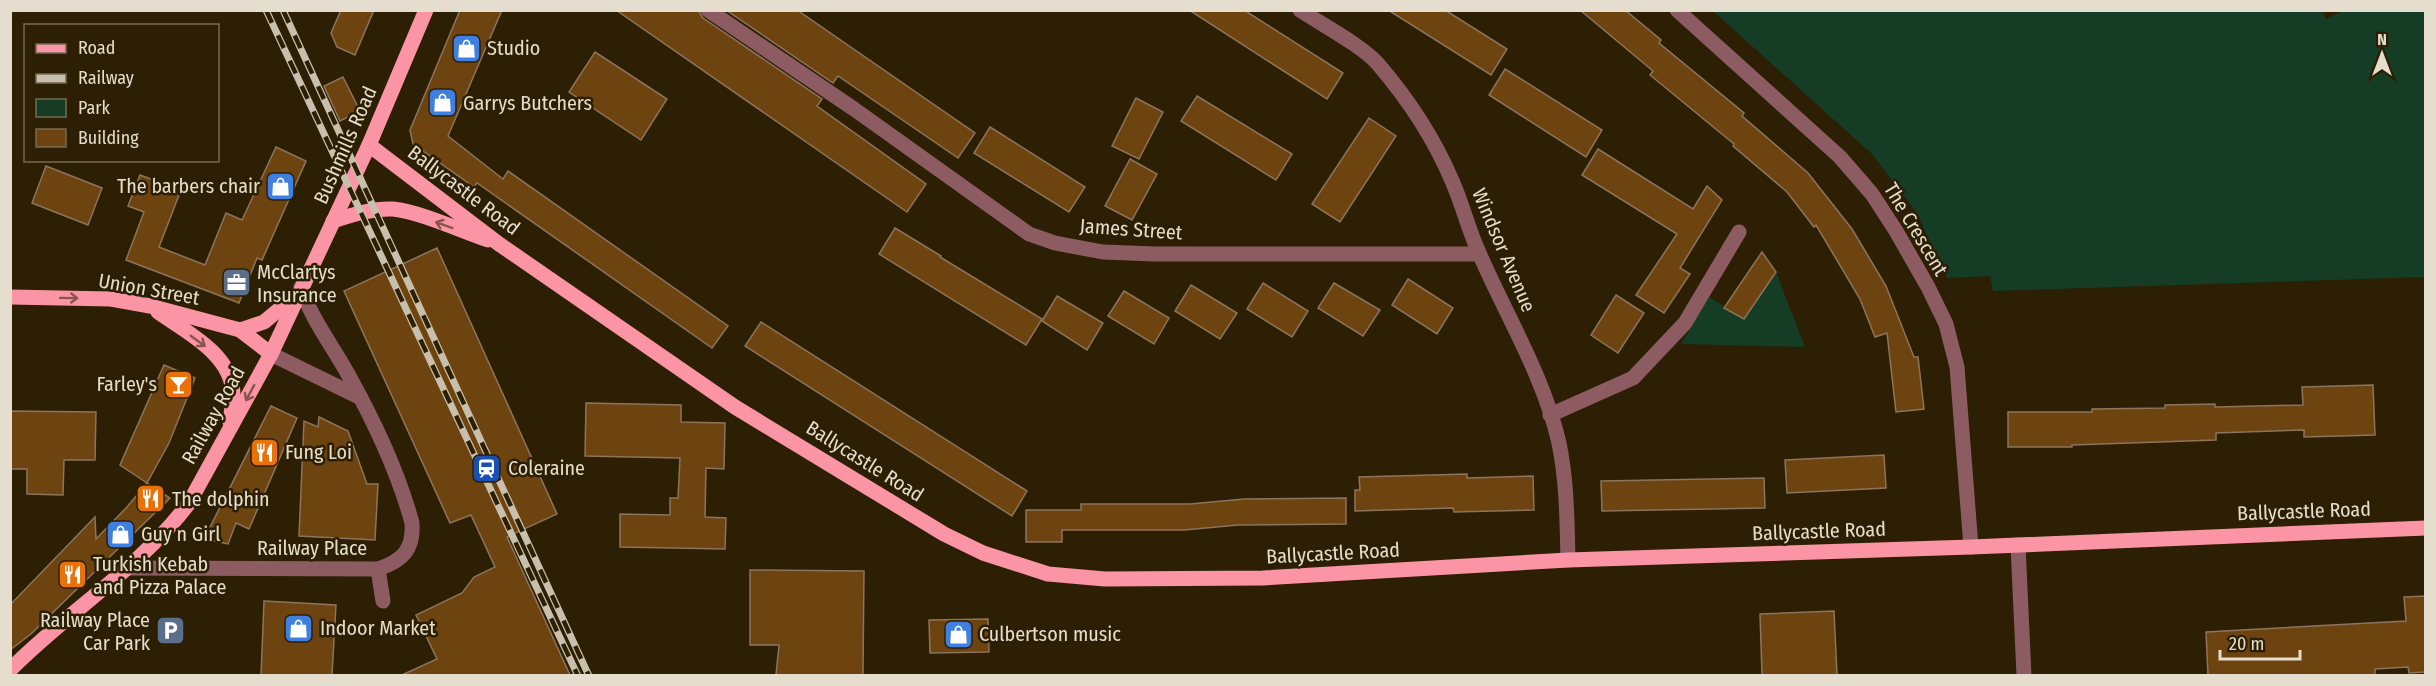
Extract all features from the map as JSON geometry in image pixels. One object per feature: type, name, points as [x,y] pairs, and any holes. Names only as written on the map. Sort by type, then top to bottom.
[{"type":"main road","name":"Bushmills Road","points":[[271,354],[369,145],[426,10]]},
{"type":"main road","name":"Ballycastle Road","points":[[369,145],[499,244],[735,407],[906,512],[983,553],[1048,574],[1105,579],[1263,578],[1568,560],[1971,547],[2426,528]]},
{"type":"main road","points":[[333,221],[361,213],[394,210],[416,215],[499,244]]},
{"type":"main road","name":"Bushmills Road","points":[[240,330],[264,322],[300,291]]},
{"type":"main road","name":"Union Street","points":[[10,297],[111,299],[150,306],[240,330],[271,354]]},
{"type":"main road","points":[[150,306],[213,352],[224,365],[233,394],[229,432]]},
{"type":"main road","name":"Railway Road","points":[[10,670],[126,568],[175,521],[189,503],[271,354]]},
{"type":"street","name":"James Street","points":[[708,10],[854,109],[1029,234],[1055,243],[1102,252],[1155,254],[1479,254]]},
{"type":"street","name":"Windsor Avenue","points":[[1300,10],[1377,62],[1433,140],[1454,184],[1479,254],[1527,355],[1550,415],[1559,443],[1567,491],[1568,560]]},
{"type":"street","name":"The Crescent","points":[[1677,10],[1839,157],[1872,194],[1922,277],[1946,324],[1957,367],[1971,547]]},
{"type":"street","points":[[1550,415],[1633,378],[1685,323],[1739,231]]},
{"type":"street","points":[[300,291],[318,328],[343,365],[361,398]]},
{"type":"street","points":[[271,354],[361,398]]},
{"type":"street","name":"Railway Place","points":[[126,568],[378,569],[393,564],[406,554],[412,523],[387,447],[361,398]]},
{"type":"street","points":[[2018,545],[2024,675]]},
{"type":"street","points":[[378,569],[383,601]]},
{"type":"green space","points":[[2322,10],[2326,19],[2342,11],[2425,11],[2425,277],[1993,291],[1990,276],[1947,278],[1916,212],[1872,154],[1713,11]]},
{"type":"green space","points":[[1776,272],[1805,347],[1681,344],[1709,297],[1744,318]]},
{"type":"building","points":[[341,10],[374,10],[355,55],[337,47],[331,33]]},
{"type":"building","points":[[460,10],[502,10],[448,136],[503,179],[508,171],[728,326],[712,348],[477,183],[474,187],[413,144],[410,130]]},
{"type":"building","points":[[616,10],[698,10],[703,18],[822,99],[817,106],[926,184],[907,212]]},
{"type":"building","points":[[726,10],[797,10],[975,133],[958,158],[838,76],[833,83]]},
{"type":"building","points":[[1189,10],[1244,10],[1343,73],[1327,99]]},
{"type":"building","points":[[1388,10],[1445,10],[1507,49],[1491,75]]},
{"type":"building","points":[[1580,10],[1625,10],[1661,40],[1659,43],[1744,113],[1742,116],[1808,173],[1852,229],[1886,286],[1914,357],[1918,357],[1924,409],[1896,412],[1887,333],[1875,337],[1860,299],[1816,225],[1814,227],[1787,192],[1733,146],[1734,144],[1650,75],[1653,71]]},
{"type":"building","points":[[595,52],[667,99],[641,140],[569,92]]},
{"type":"building","points":[[1505,69],[1602,130],[1586,157],[1489,95]]},
{"type":"building","points":[[343,77],[360,111],[340,121],[324,86]]},
{"type":"building","points":[[1197,96],[1292,154],[1276,180],[1181,121]]},
{"type":"building","points":[[1136,98],[1163,112],[1139,159],[1112,146]]},
{"type":"building","points":[[1369,118],[1396,136],[1340,222],[1312,204]]},
{"type":"building","points":[[990,127],[1085,187],[1069,212],[974,153]]},
{"type":"building","points":[[276,147],[306,161],[262,260],[257,258],[239,303],[126,260],[144,212],[128,206],[140,175],[181,190],[159,247],[205,265],[226,213],[242,220]]},
{"type":"building","points":[[1598,149],[1693,209],[1707,186],[1722,200],[1680,268],[1690,274],[1664,313],[1636,295],[1677,234],[1582,175]]},
{"type":"building","points":[[1130,159],[1157,174],[1132,220],[1105,206]]},
{"type":"building","points":[[46,166],[102,188],[88,225],[32,203]]},
{"type":"building","points":[[895,228],[1042,319],[1026,345],[879,254]]},
{"type":"building","points":[[437,248],[557,514],[507,537],[570,675],[402,675],[437,659],[416,615],[462,593],[474,577],[495,567],[471,515],[450,523],[344,291]]},
{"type":"building","points":[[1762,252],[1776,272],[1744,319],[1724,308]]},
{"type":"building","points":[[1408,279],[1453,308],[1437,334],[1392,305]]},
{"type":"building","points":[[1263,283],[1308,311],[1292,337],[1247,309]]},
{"type":"building","points":[[1334,283],[1380,310],[1363,336],[1318,308]]},
{"type":"building","points":[[1191,285],[1237,313],[1220,339],[1175,311]]},
{"type":"building","points":[[1124,291],[1169,318],[1154,344],[1108,316]]},
{"type":"building","points":[[1616,295],[1644,313],[1618,353],[1591,335]]},
{"type":"building","points":[[1057,296],[1103,323],[1087,350],[1042,321]]},
{"type":"building","points":[[761,322],[1027,491],[1012,516],[745,346]]},
{"type":"building","points":[[164,365],[195,378],[169,443],[147,483],[120,465]]},
{"type":"building","points":[[2373,385],[2375,435],[2304,437],[2304,430],[2216,433],[2216,440],[2072,445],[2072,447],[2008,447],[2008,412],[2092,412],[2092,409],[2165,408],[2165,405],[2215,404],[2215,407],[2303,405],[2302,387]]},
{"type":"building","points":[[586,403],[681,405],[681,422],[725,423],[724,469],[706,468],[705,517],[726,518],[725,549],[620,547],[620,514],[670,515],[670,498],[678,498],[680,458],[585,456]]},
{"type":"building","points":[[271,406],[297,418],[249,529],[236,523],[228,544],[204,539]]},
{"type":"building","points":[[10,411],[96,412],[95,460],[64,460],[63,495],[27,494],[27,469],[10,469]]},
{"type":"building","points":[[319,417],[348,431],[367,484],[378,484],[375,540],[299,536],[304,421],[318,427]]},
{"type":"building","points":[[1884,455],[1886,488],[1787,493],[1785,460]]},
{"type":"building","points":[[1467,474],[1467,478],[1533,476],[1534,510],[1454,512],[1453,508],[1355,511],[1355,490],[1360,490],[1359,477]]},
{"type":"building","points":[[1764,478],[1765,508],[1602,511],[1601,481]]},
{"type":"building","points":[[147,483],[170,498],[31,634],[10,650],[10,605],[95,517],[96,539]]},
{"type":"building","points":[[1346,498],[1346,524],[1238,525],[1184,530],[1062,530],[1062,542],[1026,542],[1026,510],[1081,510],[1081,504],[1190,504],[1244,499]]},
{"type":"building","points":[[750,570],[864,571],[863,675],[776,675],[779,645],[750,645]]},
{"type":"building","points":[[2426,596],[2426,672],[2409,673],[2408,667],[2375,669],[2375,675],[2208,675],[2206,632],[2406,621],[2404,597]]},
{"type":"building","name":"Indoor Market","points":[[264,601],[336,605],[332,675],[261,675]]},
{"type":"building","points":[[1834,611],[1837,675],[1762,675],[1760,614]]},
{"type":"building","points":[[988,619],[989,652],[930,653],[929,620]]},
{"type":"railway","points":[[266,10],[578,676]]},
{"type":"railway","points":[[283,10],[589,676]]},
{"type":"place","name":"Studio","points":[[466,48]]},
{"type":"place","name":"Garrys Butchers","points":[[442,103]]},
{"type":"place","name":"The barbers chair","points":[[281,186]]},
{"type":"place","name":"McClartys Insurance","points":[[236,283]]},
{"type":"place","name":"Farley's","points":[[178,384]]},
{"type":"place","name":"Fung Loi","points":[[264,452]]},
{"type":"place","name":"Coleraine","points":[[487,468]]},
{"type":"place","name":"The dolphin","points":[[151,499]]},
{"type":"place","name":"Guy n Girl","points":[[120,534]]},
{"type":"place","name":"Turkish Kebab and Pizza Palace","points":[[72,575]]},
{"type":"place","name":"Indoor Market","points":[[299,628]]},
{"type":"place","name":"Railway Place Car Park","points":[[171,631]]},
{"type":"place","name":"Culbertson music","points":[[958,634]]}]
